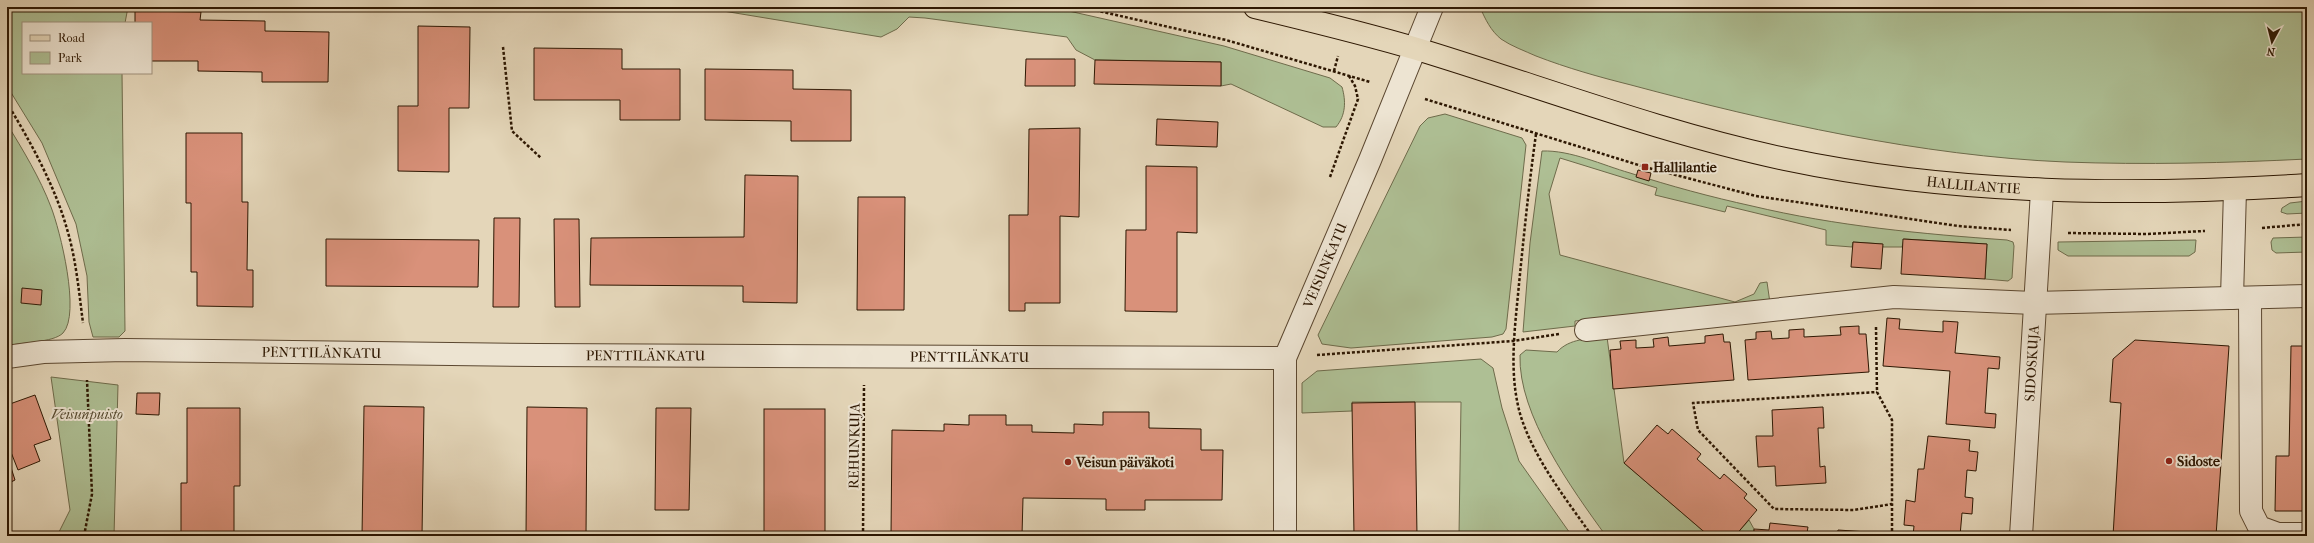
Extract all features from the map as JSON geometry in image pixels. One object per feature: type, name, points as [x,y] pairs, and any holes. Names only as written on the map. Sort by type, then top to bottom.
[{"type":"main road","name":"HALLILANTIE","points":[[1255,7],[1416,49],[1657,126],[1785,159],[1911,179],[2042,191],[2235,190],[2307,185]]},
{"type":"street","name":"VEISUNKATU","points":[[1285,536],[1285,358],[1416,49],[1432,7]]},
{"type":"street","points":[[2235,190],[2251,511],[2259,528],[2278,534],[2307,534]]},
{"type":"street","name":"SIDOSKUJA","points":[[2021,536],[2042,191]]},
{"type":"street","points":[[1586,330],[1894,297],[2034,303],[2307,296]]},
{"type":"street","name":"PENTTILÄNKATU","points":[[7,357],[43,352],[85,353],[125,350],[1285,358]]},
{"type":"path","points":[[503,47],[512,131],[541,158]]},
{"type":"path","points":[[7,103],[35,150],[67,229],[79,286],[85,353],[92,494],[84,536]]},
{"type":"path","points":[[1536,134],[1513,341],[1513,376],[1521,417],[1558,488],[1592,536]]},
{"type":"path","points":[[1875,299],[1877,392],[1892,420],[1892,536]]},
{"type":"path","points":[[1285,358],[1513,341],[1586,330]]},
{"type":"path","name":"REHUNKUJA","points":[[863,536],[865,356]]},
{"type":"path","points":[[1877,392],[1693,403],[1698,430],[1774,509],[1854,510],[1892,504]]},
{"type":"green space","points":[[7,7],[128,7],[125,22],[22,22],[22,74],[122,74],[125,331],[119,337],[93,337],[89,322],[87,276],[76,224],[42,143],[7,86]]},
{"type":"green space","points":[[710,7],[1051,7],[1224,46],[1330,78],[1342,87],[1344,108],[1342,118],[1336,127],[1323,127],[1231,84],[1221,86],[1221,62],[1095,60],[1076,50],[1067,37],[909,17],[897,29],[881,37],[711,9]]},
{"type":"green space","points":[[1480,7],[2307,7],[2307,159],[2186,163],[2065,162],[1956,153],[1846,135],[1683,99],[1571,68],[1536,56],[1501,39],[1494,32]]},
{"type":"green space","points":[[1445,114],[1522,138],[1526,145],[1506,329],[1503,334],[1492,337],[1351,348],[1322,344],[1318,335],[1420,126],[1428,118]]},
{"type":"green space","points":[[7,124],[47,196],[55,218],[67,272],[70,309],[68,323],[63,333],[58,336],[52,339],[7,346]]},
{"type":"green space","points":[[1542,151],[1553,151],[1575,155],[1619,170],[1691,191],[1737,203],[1815,219],[1943,235],[2007,240],[2013,242],[2014,246],[2012,278],[2008,281],[1985,279],[1987,244],[1904,239],[1902,247],[1883,247],[1882,244],[1853,242],[1852,247],[1826,245],[1826,230],[1727,206],[1725,212],[1655,195],[1657,188],[1560,158],[1549,194],[1560,255],[1735,302],[1754,294],[1760,283],[1767,282],[1770,303],[1575,321],[1575,326],[1523,332],[1530,243]]},
{"type":"green space","points":[[2307,201],[2307,213],[2287,214],[2281,212],[2282,208],[2290,203]]},
{"type":"green space","points":[[2307,237],[2307,252],[2276,253],[2272,250],[2271,242],[2273,238]]},
{"type":"green space","points":[[2196,240],[2195,252],[2189,256],[2068,256],[2058,250],[2058,242]]},
{"type":"green space","points":[[1607,337],[1624,463],[1709,536],[1606,536],[1563,474],[1537,426],[1528,402],[1522,378],[1520,355],[1526,350],[1557,352],[1562,347],[1580,340]]},
{"type":"green space","points":[[1481,359],[1493,368],[1502,408],[1519,461],[1572,536],[1459,536],[1461,402],[1352,402],[1352,411],[1302,413],[1302,383],[1317,371]]},
{"type":"green space","name":"Veisunpuisto","points":[[51,377],[118,385],[114,536],[57,536],[70,510]]},
{"type":"green space","points":[[1749,520],[1754,529],[1754,536],[1735,536]]},
{"type":"building","points":[[135,11],[201,12],[200,20],[265,21],[265,31],[329,32],[328,82],[262,82],[262,72],[198,71],[198,61],[152,61],[152,22],[135,22]]},
{"type":"building","points":[[418,26],[470,27],[469,108],[449,108],[449,172],[398,171],[398,106],[418,106]]},
{"type":"building","points":[[534,48],[622,49],[622,69],[680,69],[680,120],[620,120],[620,100],[534,100]]},
{"type":"building","points":[[1026,59],[1075,59],[1075,86],[1025,86]]},
{"type":"building","points":[[1095,60],[1221,62],[1221,86],[1094,84]]},
{"type":"building","points":[[705,69],[793,70],[793,89],[851,90],[851,141],[791,141],[791,121],[705,120]]},
{"type":"building","points":[[1157,119],[1218,122],[1217,147],[1156,145]]},
{"type":"building","points":[[1080,128],[1079,217],[1060,216],[1060,303],[1025,303],[1025,311],[1009,311],[1009,215],[1028,215],[1029,129]]},
{"type":"building","points":[[186,133],[242,133],[242,202],[248,202],[247,270],[253,270],[253,307],[197,306],[197,272],[191,272],[191,203],[186,203]]},
{"type":"building","points":[[1146,166],[1197,167],[1197,233],[1177,232],[1177,312],[1125,311],[1126,230],[1146,230]]},
{"type":"building","points":[[1638,170],[1651,173],[1649,181],[1636,177]]},
{"type":"building","points":[[745,175],[798,176],[797,303],[743,302],[743,286],[590,285],[591,238],[744,237]]},
{"type":"building","points":[[858,197],[905,197],[904,310],[857,310]]},
{"type":"building","points":[[494,218],[520,218],[519,307],[493,307]]},
{"type":"building","points":[[554,219],[579,219],[580,307],[555,307]]},
{"type":"building","points":[[326,239],[479,240],[478,287],[326,286]]},
{"type":"building","points":[[1903,239],[1987,244],[1985,279],[1901,274]]},
{"type":"building","points":[[1853,242],[1883,244],[1881,269],[1851,267]]},
{"type":"building","points":[[22,288],[42,290],[41,305],[21,303]]},
{"type":"building","points":[[1887,318],[1900,319],[1899,329],[1943,332],[1943,321],[1958,322],[1955,353],[2000,357],[1999,369],[1988,368],[1985,413],[1996,414],[1995,428],[1946,424],[1950,371],[1883,366]]},
{"type":"building","points":[[1859,326],[1859,334],[1866,334],[1869,372],[1748,380],[1745,340],[1756,339],[1756,332],[1771,331],[1772,339],[1789,338],[1789,330],[1804,329],[1804,337],[1841,335],[1840,327]]},
{"type":"building","points":[[1723,334],[1724,342],[1730,342],[1734,380],[1613,389],[1610,350],[1621,349],[1620,341],[1636,340],[1636,348],[1654,347],[1653,339],[1668,337],[1669,346],[1705,343],[1705,336]]},
{"type":"building","name":"Sidoste","points":[[2135,340],[2229,346],[2216,536],[2113,536],[2121,403],[2110,402],[2113,359]]},
{"type":"building","points":[[2291,346],[2307,346],[2307,511],[2275,511],[2276,456],[2289,456]]},
{"type":"building","points":[[137,393],[160,393],[159,415],[136,414]]},
{"type":"building","points":[[35,395],[51,439],[34,445],[40,461],[18,470],[7,442],[7,405]]},
{"type":"building","points":[[1415,402],[1417,536],[1354,536],[1352,403]]},
{"type":"building","points":[[364,406],[424,407],[422,536],[362,536]]},
{"type":"building","points":[[527,407],[587,408],[586,536],[526,536]]},
{"type":"building","points":[[1823,407],[1824,428],[1818,428],[1820,467],[1825,466],[1826,483],[1776,486],[1775,466],[1758,467],[1756,436],[1773,436],[1772,410]]},
{"type":"building","points":[[187,408],[240,408],[240,486],[234,486],[234,536],[181,536],[181,483],[187,483]]},
{"type":"building","points":[[656,408],[691,408],[689,510],[655,510]]},
{"type":"building","points":[[764,409],[825,409],[825,536],[764,536]]},
{"type":"building","points":[[1103,412],[1149,412],[1149,428],[1201,429],[1201,450],[1223,450],[1222,500],[1145,500],[1145,510],[1106,510],[1106,499],[1023,498],[1022,536],[891,536],[892,430],[944,431],[944,424],[969,425],[969,415],[1006,415],[1006,425],[1032,425],[1032,432],[1074,433],[1074,424],[1103,425]]},
{"type":"building","points":[[1657,425],[1668,434],[1672,429],[1701,454],[1697,459],[1720,479],[1724,474],[1747,494],[1744,498],[1757,510],[1735,536],[1709,536],[1624,463]]},
{"type":"building","points":[[1928,436],[1970,440],[1969,451],[1978,452],[1976,471],[1967,470],[1965,497],[1973,498],[1972,514],[1962,513],[1960,536],[1913,536],[1914,526],[1904,525],[1906,500],[1915,502],[1918,469],[1924,469]]},
{"type":"building","points":[[7,455],[15,480],[7,484]]},
{"type":"building","points":[[1770,523],[1808,527],[1807,533],[1837,536],[1754,536],[1754,529],[1769,530]]},
{"type":"building","points":[[1838,530],[1868,532],[1868,536],[1837,536]]},
{"type":"place","name":"Hallilantie","points":[[1645,167]]},
{"type":"place","name":"Sidoste","points":[[2169,461]]},
{"type":"place","name":"Veisun päiväkoti","points":[[1068,462]]}]
